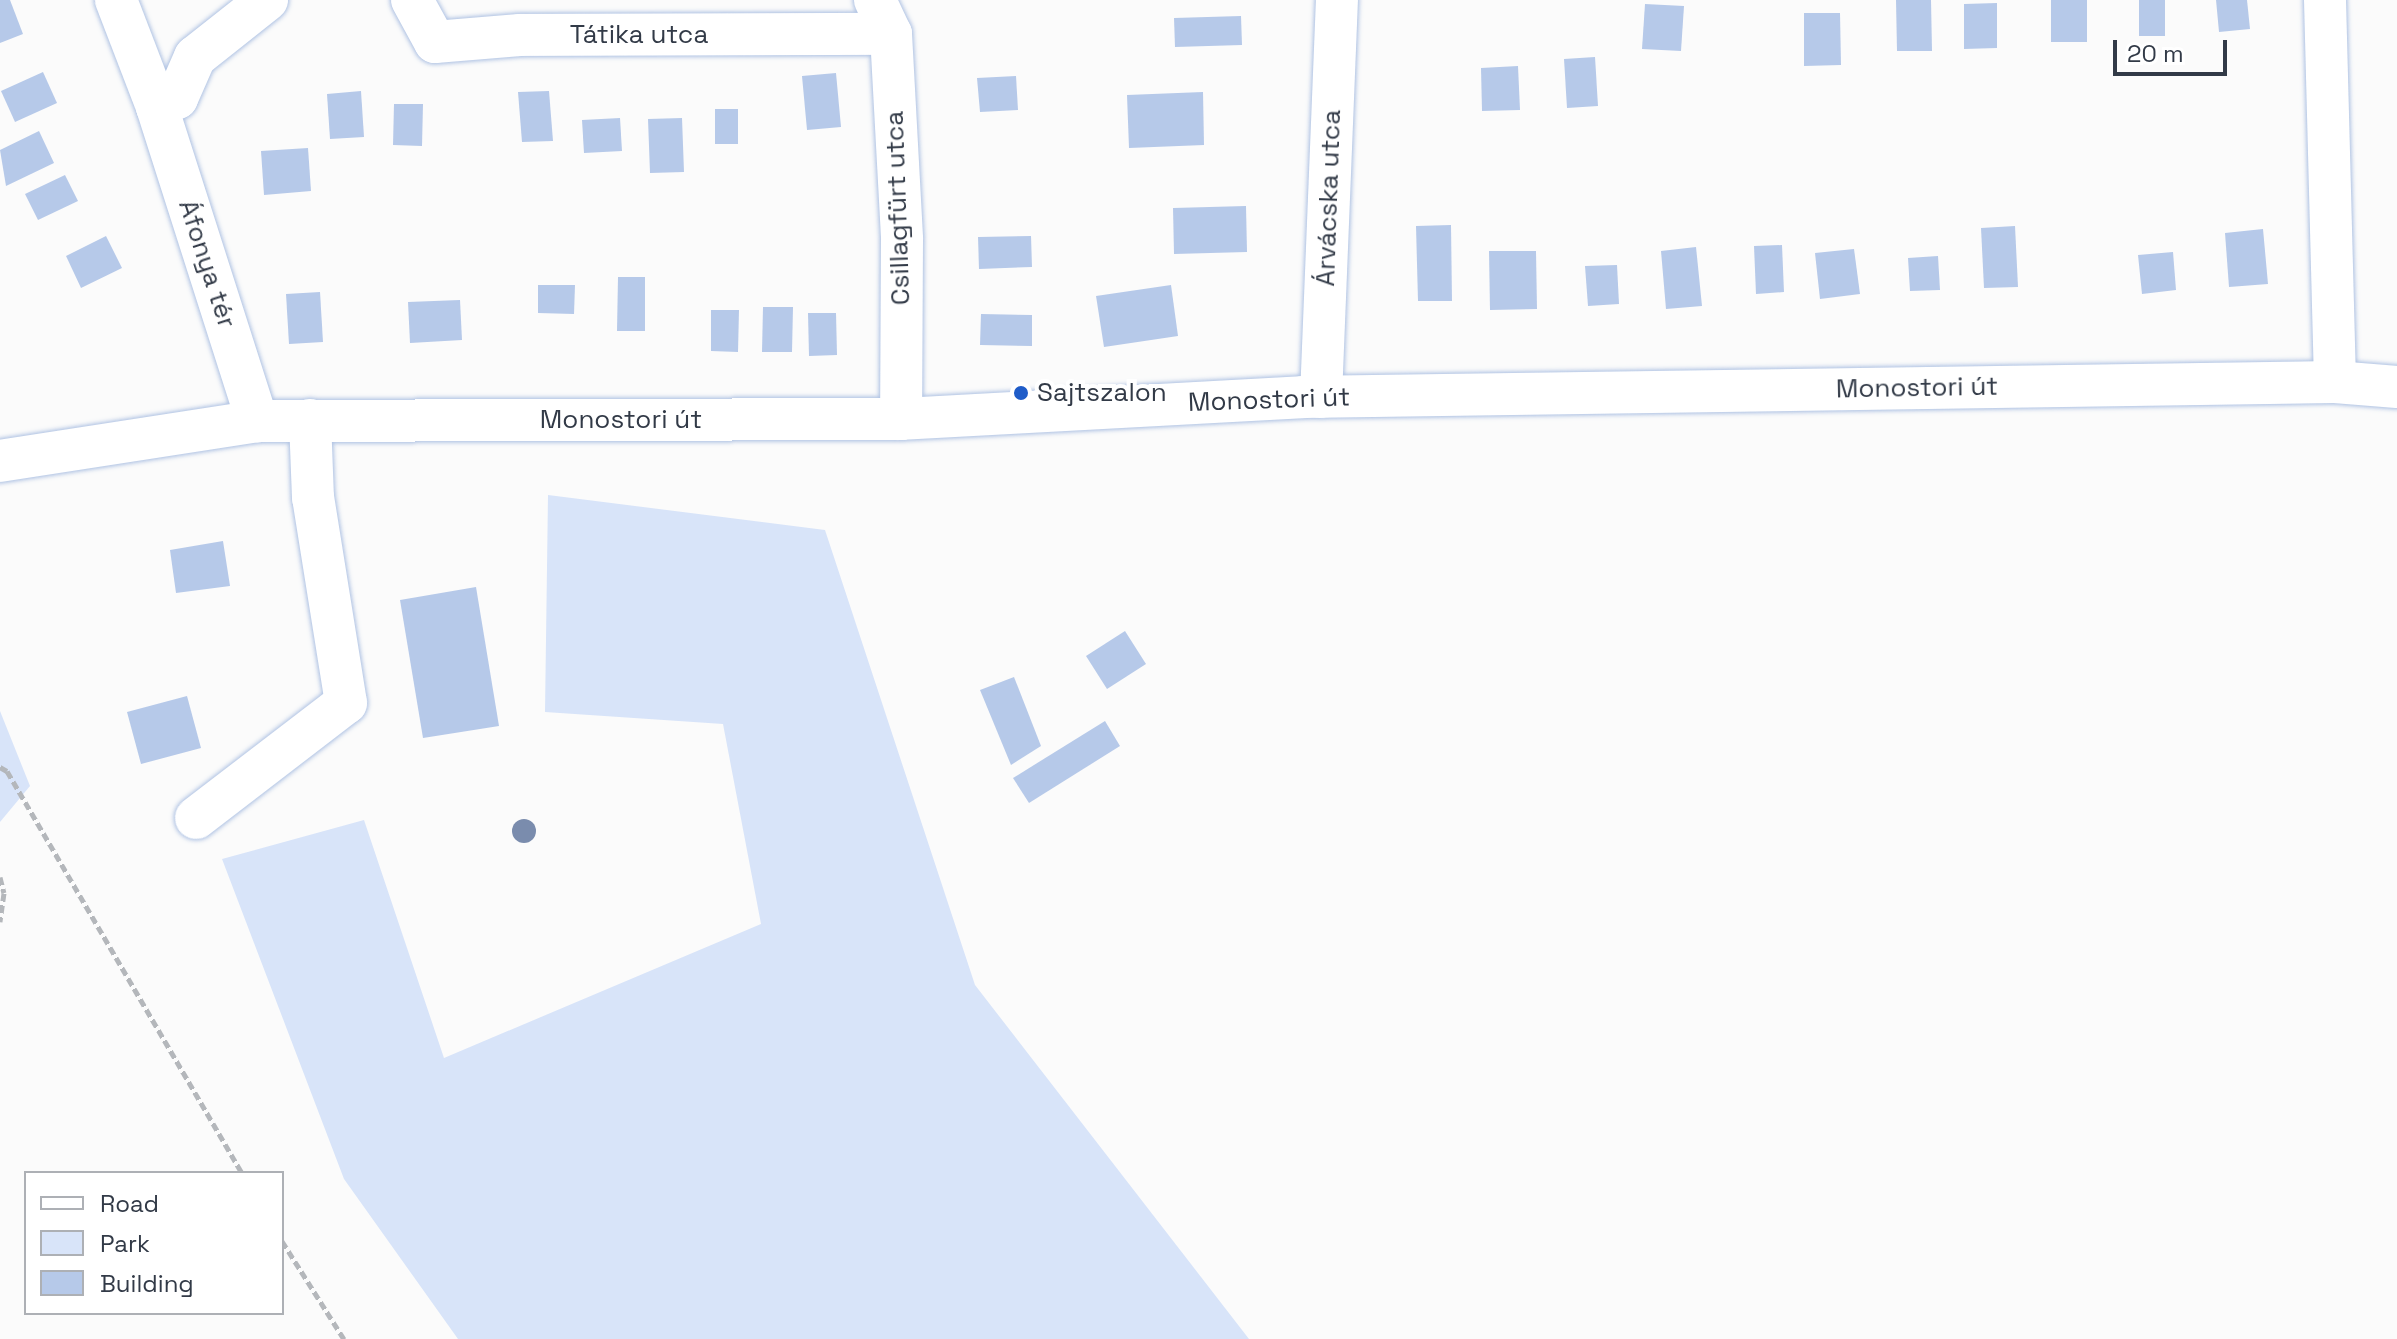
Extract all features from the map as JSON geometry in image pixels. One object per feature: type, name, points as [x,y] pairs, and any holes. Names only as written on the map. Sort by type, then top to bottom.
[{"type":"street","name":"Áfonya tér","points":[[116,0],[157,107],[257,421]]},
{"type":"street","points":[[157,107],[177,98],[195,57],[267,0]]},
{"type":"street","name":"Tátika utca","points":[[412,0],[435,42],[883,17]]},
{"type":"street","name":"Árvácska utca","points":[[1321,397],[1337,0]]},
{"type":"street","points":[[2325,0],[2335,382]]},
{"type":"street","name":"Csillagfürt utca","points":[[883,17],[902,240],[901,419]]},
{"type":"street","name":"Monostori út","points":[[0,461],[257,421],[901,419],[1321,397],[2335,382],[2397,387]]},
{"type":"street","points":[[196,818],[346,703],[313,498],[310,420]]},
{"type":"path","points":[[0,767],[7,771],[241,1171]]},
{"type":"path","points":[[0,877],[4,893],[0,922]]},
{"type":"path","points":[[284,1244],[344,1339]]},
{"type":"green space","points":[[548,495],[825,530],[975,985],[1249,1339],[458,1339],[344,1179],[222,859],[364,820],[444,1058],[761,924],[723,724],[545,712]]},
{"type":"green space","points":[[0,711],[30,786],[0,822]]},
{"type":"building","points":[[0,0],[10,0],[23,34],[0,43]]},
{"type":"building","points":[[1896,0],[1931,0],[1932,51],[1897,51]]},
{"type":"building","points":[[2051,0],[2087,0],[2087,42],[2051,42]]},
{"type":"building","points":[[2139,0],[2165,0],[2165,36],[2139,36]]},
{"type":"building","points":[[2216,0],[2247,0],[2250,29],[2219,32]]},
{"type":"building","points":[[1997,3],[1997,48],[1964,49],[1964,4]]},
{"type":"building","points":[[1645,4],[1684,6],[1681,51],[1642,49]]},
{"type":"building","points":[[1804,13],[1840,13],[1841,65],[1804,66]]},
{"type":"building","points":[[1241,16],[1242,45],[1175,47],[1174,18]]},
{"type":"building","points":[[1595,57],[1598,106],[1567,108],[1564,59]]},
{"type":"building","points":[[1518,66],[1520,110],[1482,111],[1481,68]]},
{"type":"building","points":[[43,72],[57,103],[15,122],[1,91]]},
{"type":"building","points":[[836,73],[841,127],[807,130],[802,76]]},
{"type":"building","points":[[1016,76],[1018,110],[980,112],[977,78]]},
{"type":"building","points":[[361,91],[364,137],[330,139],[327,94]]},
{"type":"building","points":[[549,91],[553,141],[522,142],[518,92]]},
{"type":"building","points":[[1203,92],[1204,145],[1129,148],[1127,95]]},
{"type":"building","points":[[394,104],[423,104],[422,146],[393,145]]},
{"type":"building","points":[[715,109],[738,109],[738,144],[715,144]]},
{"type":"building","points":[[620,118],[622,151],[584,153],[582,120]]},
{"type":"building","points":[[682,118],[684,172],[650,173],[648,119]]},
{"type":"building","points":[[39,131],[54,163],[6,186],[0,150]]},
{"type":"building","points":[[308,148],[311,191],[264,195],[261,151]]},
{"type":"building","points":[[65,175],[78,201],[38,220],[25,194]]},
{"type":"building","points":[[1246,206],[1247,252],[1174,254],[1173,208]]},
{"type":"building","points":[[1451,225],[1452,301],[1418,301],[1416,226]]},
{"type":"building","points":[[2015,226],[2018,287],[1984,288],[1981,228]]},
{"type":"building","points":[[2263,229],[2268,284],[2229,287],[2225,233]]},
{"type":"building","points":[[106,236],[122,268],[81,288],[66,256]]},
{"type":"building","points":[[1031,236],[1032,267],[979,269],[978,237]]},
{"type":"building","points":[[1782,245],[1784,292],[1756,294],[1754,246]]},
{"type":"building","points":[[1696,247],[1702,306],[1666,309],[1661,251]]},
{"type":"building","points":[[1854,249],[1860,294],[1820,299],[1815,253]]},
{"type":"building","points":[[1489,251],[1536,251],[1537,309],[1490,310]]},
{"type":"building","points":[[2173,252],[2176,290],[2142,294],[2138,255]]},
{"type":"building","points":[[1938,256],[1940,290],[1910,291],[1908,258]]},
{"type":"building","points":[[1617,265],[1619,304],[1588,306],[1585,266]]},
{"type":"building","points":[[618,277],[645,277],[645,331],[617,331]]},
{"type":"building","points":[[538,285],[575,285],[574,314],[538,313]]},
{"type":"building","points":[[1171,285],[1178,336],[1104,347],[1096,296]]},
{"type":"building","points":[[320,292],[323,342],[289,344],[286,294]]},
{"type":"building","points":[[460,300],[462,340],[410,343],[408,302]]},
{"type":"building","points":[[763,307],[793,307],[792,352],[762,352]]},
{"type":"building","points":[[711,310],[739,310],[738,352],[711,351]]},
{"type":"building","points":[[808,313],[836,313],[837,355],[809,356]]},
{"type":"building","points":[[981,314],[1032,315],[1032,346],[980,345]]},
{"type":"building","points":[[223,541],[230,586],[176,593],[170,550]]},
{"type":"building","points":[[476,587],[499,726],[423,738],[400,600]]},
{"type":"building","points":[[1125,631],[1146,664],[1107,689],[1086,656]]},
{"type":"building","points":[[1014,677],[1041,746],[1011,765],[980,690]]},
{"type":"building","points":[[187,696],[201,748],[141,764],[127,712]]},
{"type":"building","points":[[1105,721],[1120,746],[1029,803],[1013,778]]},
{"type":"place","name":"Sajtszalon","points":[[1021,393]]}]
